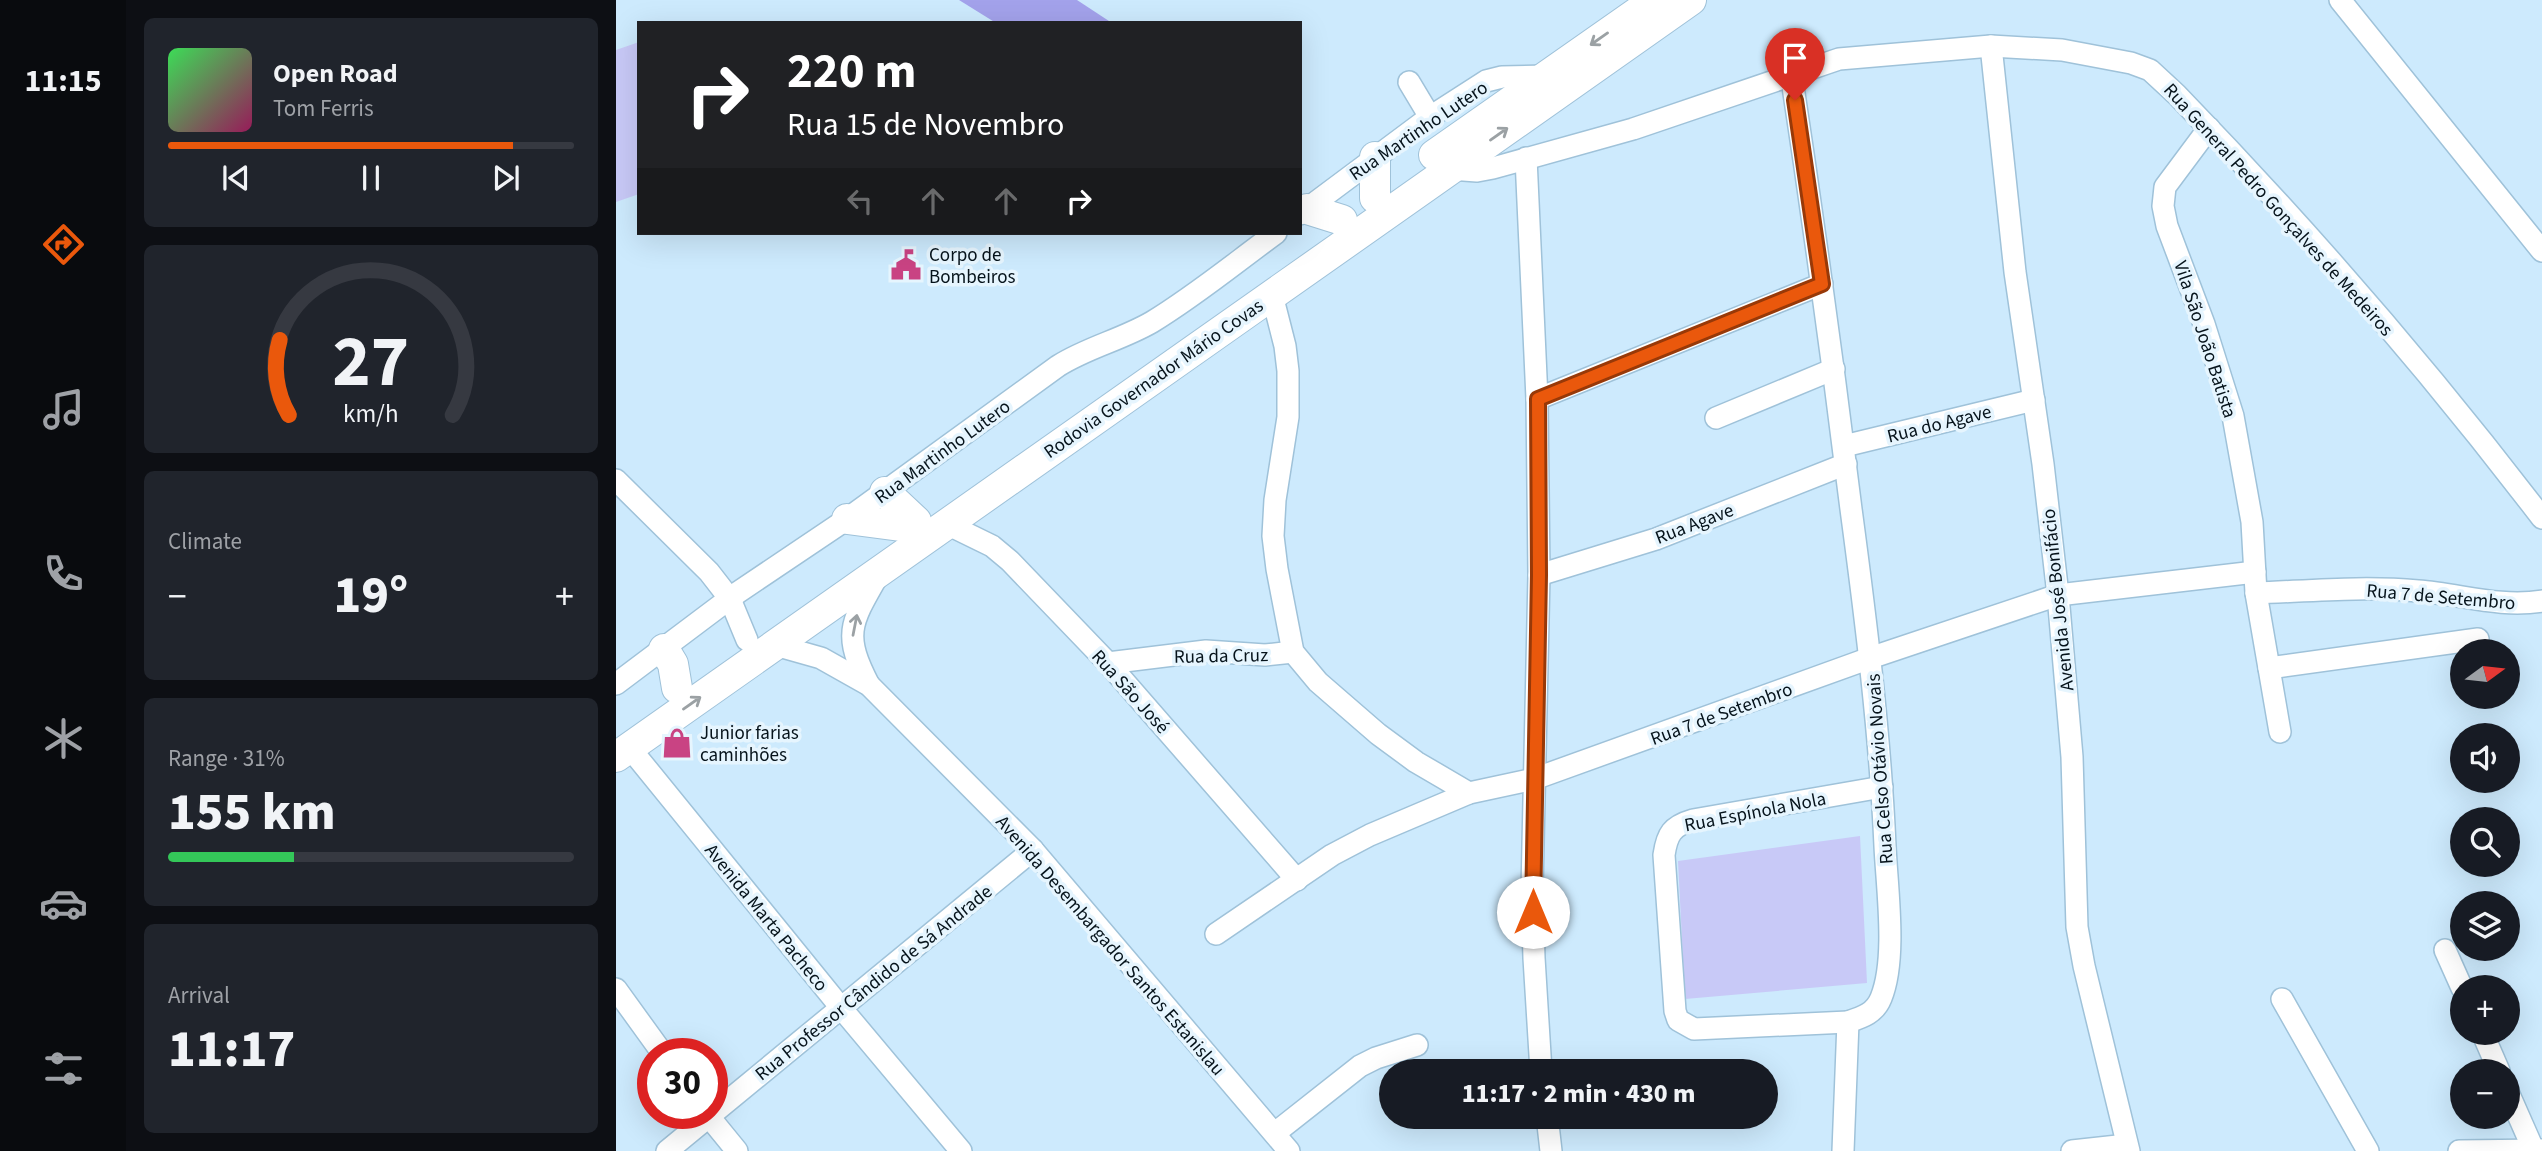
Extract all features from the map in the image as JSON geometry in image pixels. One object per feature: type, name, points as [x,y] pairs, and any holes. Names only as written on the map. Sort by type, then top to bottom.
[{"type":"highway","name":"Rodovia Governador Mário Covas","points":[[620,746],[761,642],[912,524],[1655,0]]},
{"type":"highway","name":"Rodovia Governador Mário Covas","points":[[620,746],[677,688],[761,642],[882,568],[947,524],[1691,0]]},
{"type":"highway","points":[[1375,198],[1376,157]]},
{"type":"highway","points":[[1304,212],[1342,220]]},
{"type":"highway","points":[[885,492],[912,524]]},
{"type":"highway","points":[[847,519],[912,524]]},
{"type":"highway","points":[[664,649],[673,664],[677,688]]},
{"type":"street","points":[[2340,0],[2542,251]]},
{"type":"street","name":"Rua General Pedro Gonçalves de Medeiros","points":[[1450,169],[1477,171],[1633,129],[1839,59],[1991,46],[2062,50],[2131,63],[2150,71],[2161,80],[2209,128],[2337,268],[2487,446],[2542,518]]},
{"type":"street","name":"Avenida José Bonifácio","points":[[1991,46],[2015,272],[2058,595],[2072,757],[2077,927],[2128,1148]]},
{"type":"street","name":"Rua Celso Otávio Novais","points":[[1791,74],[1845,455],[1870,658],[1882,788],[1889,949],[1886,981],[1881,1000],[1873,1011],[1848,1022]]},
{"type":"street","name":"Rua Martinho Lutero","points":[[1304,212],[1430,117],[1486,81],[1502,77],[1546,76]]},
{"type":"street","points":[[1409,82],[1430,117]]},
{"type":"street","name":"Vila São João Batista","points":[[2209,128],[2165,187],[2163,206],[2167,226],[2204,324],[2233,416],[2252,522],[2255,582],[2280,732]]},
{"type":"street","points":[[1526,158],[1538,399],[1539,575],[1534,779],[1534,958],[1540,1059]]},
{"type":"street","name":"Rua Martinho Lutero","points":[[616,684],[730,599],[847,519],[1058,366],[1092,347],[1131,334],[1152,322],[1273,235]]},
{"type":"street","points":[[1538,399],[1822,284]]},
{"type":"street","points":[[1272,295],[1285,346],[1288,371],[1288,417],[1275,500],[1273,536],[1293,652],[1318,682],[1378,734],[1416,762],[1469,793]]},
{"type":"street","points":[[1716,418],[1834,369]]},
{"type":"street","name":"Rua do Agave","points":[[1845,455],[2034,400]]},
{"type":"street","name":"Rua Agave","points":[[1539,575],[1656,539],[1845,455]]},
{"type":"street","points":[[616,480],[709,572],[761,642]]},
{"type":"street","name":"Rua São José","points":[[947,524],[992,546],[1010,561],[1108,663],[1297,880]]},
{"type":"street","name":"Avenida Desembargador Santos Estanislau","points":[[869,685],[853,647],[852,628],[857,611],[882,568]]},
{"type":"street","name":"Rua 7 de Setembro","points":[[1216,934],[1332,855],[1370,835],[1469,793],[1534,779],[1870,658],[2058,595],[2255,582],[2420,591],[2506,604],[2542,601]]},
{"type":"street","name":"Avenida Desembargador Santos Estanislau","points":[[761,642],[821,658],[869,685],[1033,850],[1289,1151]]},
{"type":"street","points":[[2269,668],[2450,643]]},
{"type":"street","name":"Rua da Cruz","points":[[1108,663],[1206,651],[1265,655],[1293,652]]},
{"type":"street","name":"Avenida Marta Pacheco","points":[[620,746],[961,1151]]},
{"type":"street","name":"Rua Espínola Nola","points":[[1848,1022],[1694,1029],[1678,1020],[1675,1011],[1664,855],[1666,839],[1671,830],[1679,824],[1693,820],[1882,788]]},
{"type":"street","name":"Rua Professor Cândido de Sá Andrade","points":[[728,1099],[842,1009],[1033,850]]},
{"type":"street","points":[[2445,950],[2456,975]]},
{"type":"street","points":[[616,990],[651,1038]]},
{"type":"street","points":[[2281,999],[2368,1151]]},
{"type":"street","points":[[1843,1151],[1848,1022]]},
{"type":"street","points":[[1275,1133],[1360,1066],[1417,1045]]},
{"type":"street","points":[[2459,1151],[2536,1150],[2520,1116]]},
{"type":"street","name":"Rua Professor Cândido de Sá Andrade","points":[[667,1151],[691,1129]]},
{"type":"street","points":[[719,1129],[737,1151]]},
{"type":"street","points":[[1548,1129],[1551,1151]]},
{"type":"street","points":[[2072,1151],[2128,1148]]},
{"type":"shaded area","points":[[959,0],[1077,0],[1109,21],[993,21]]},
{"type":"shaded area","points":[[637,43],[637,195],[616,202],[616,50]]},
{"type":"shaded area","points":[[1860,836],[1867,983],[1685,999],[1678,861]]},
{"type":"place","name":"Corpo de Bombeiros","points":[[906,265]]},
{"type":"place","name":"Junior farias caminhões","points":[[677,743]]},
{"type":"route","points":[[1533,912],[1539,575],[1538,399],[1822,284],[1795,100]]}]
